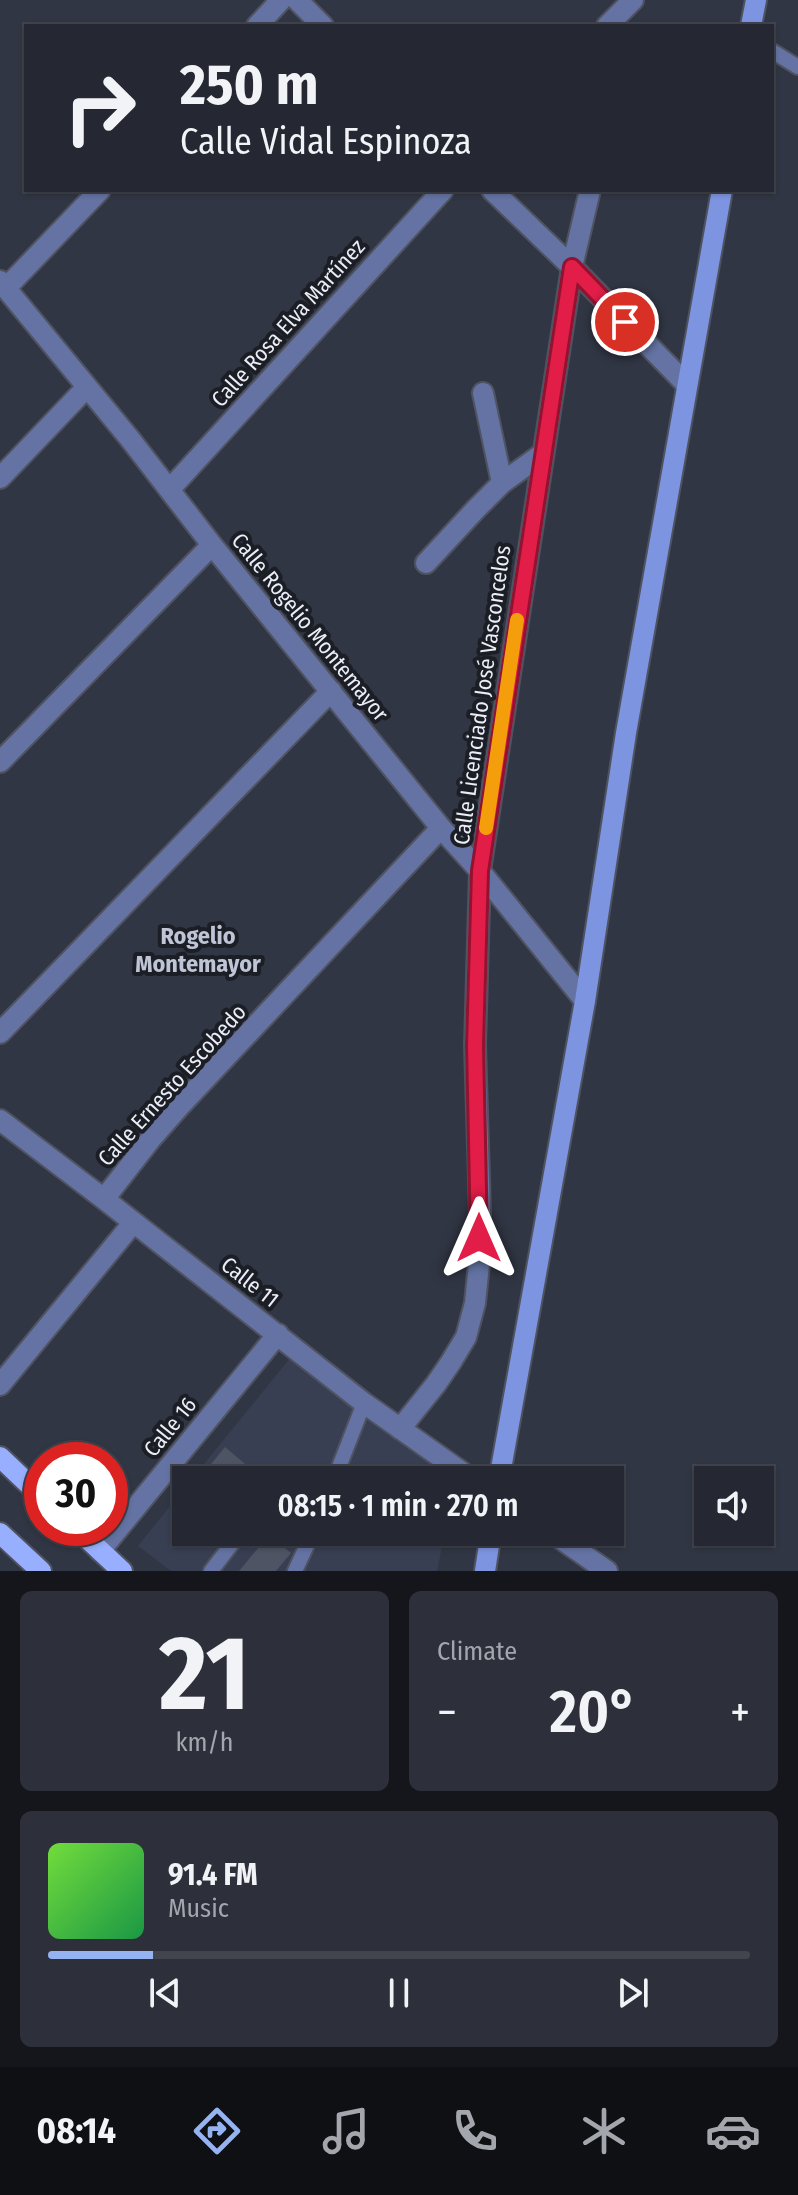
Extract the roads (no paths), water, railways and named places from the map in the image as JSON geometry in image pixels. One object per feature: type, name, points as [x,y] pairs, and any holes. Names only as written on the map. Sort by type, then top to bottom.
[{"type":"main road","points":[[751,24],[756,0]]},
{"type":"main road","points":[[502,1466],[585,1001],[626,733],[722,192]]},
{"type":"main road","points":[[0,1457],[24,1480]]},
{"type":"main road","points":[[0,1533],[41,1571]]},
{"type":"main road","points":[[95,1546],[122,1571]]},
{"type":"main road","points":[[485,1571],[489,1546]]},
{"type":"street","points":[[259,24],[281,0]]},
{"type":"street","points":[[297,0],[321,24]]},
{"type":"street","points":[[609,24],[634,0]]},
{"type":"street","points":[[628,24],[634,0]]},
{"type":"street","points":[[3,285],[98,192]]},
{"type":"street","name":"Calle Rosa Elva Martínez","points":[[170,489],[441,192]]},
{"type":"street","points":[[494,192],[687,385]]},
{"type":"street","name":"Calle Licenciado José Vasconcelos","points":[[400,1429],[436,1384],[466,1337],[475,1303],[480,1212],[475,1045],[480,871],[572,267],[590,192]]},
{"type":"street","name":"Calle Rogelio Montemayor","points":[[3,285],[441,828],[480,871],[585,1001]]},
{"type":"street","points":[[0,478],[87,387]]},
{"type":"street","points":[[483,393],[502,483]]},
{"type":"street","points":[[426,563],[502,483],[542,454]]},
{"type":"street","points":[[0,762],[212,545]]},
{"type":"street","points":[[0,1033],[331,691]]},
{"type":"street","name":"Calle Ernesto Escobedo","points":[[104,1199],[179,1107],[441,828]]},
{"type":"street","name":"Calle 11","points":[[0,1120],[364,1403],[453,1466]]},
{"type":"street","points":[[0,1385],[133,1223]]},
{"type":"street","name":"Calle 16","points":[[100,1551],[278,1334]]},
{"type":"street","points":[[571,1546],[607,1571]]},
{"type":"lane","points":[[774,52],[798,67]]},
{"type":"lane","points":[[339,1466],[364,1403]]},
{"type":"lane","points":[[211,1571],[230,1546]]},
{"type":"lane","points":[[295,1571],[307,1546]]},
{"type":"district","name":"Rogelio Montemayor","points":[[198,950]]}]
